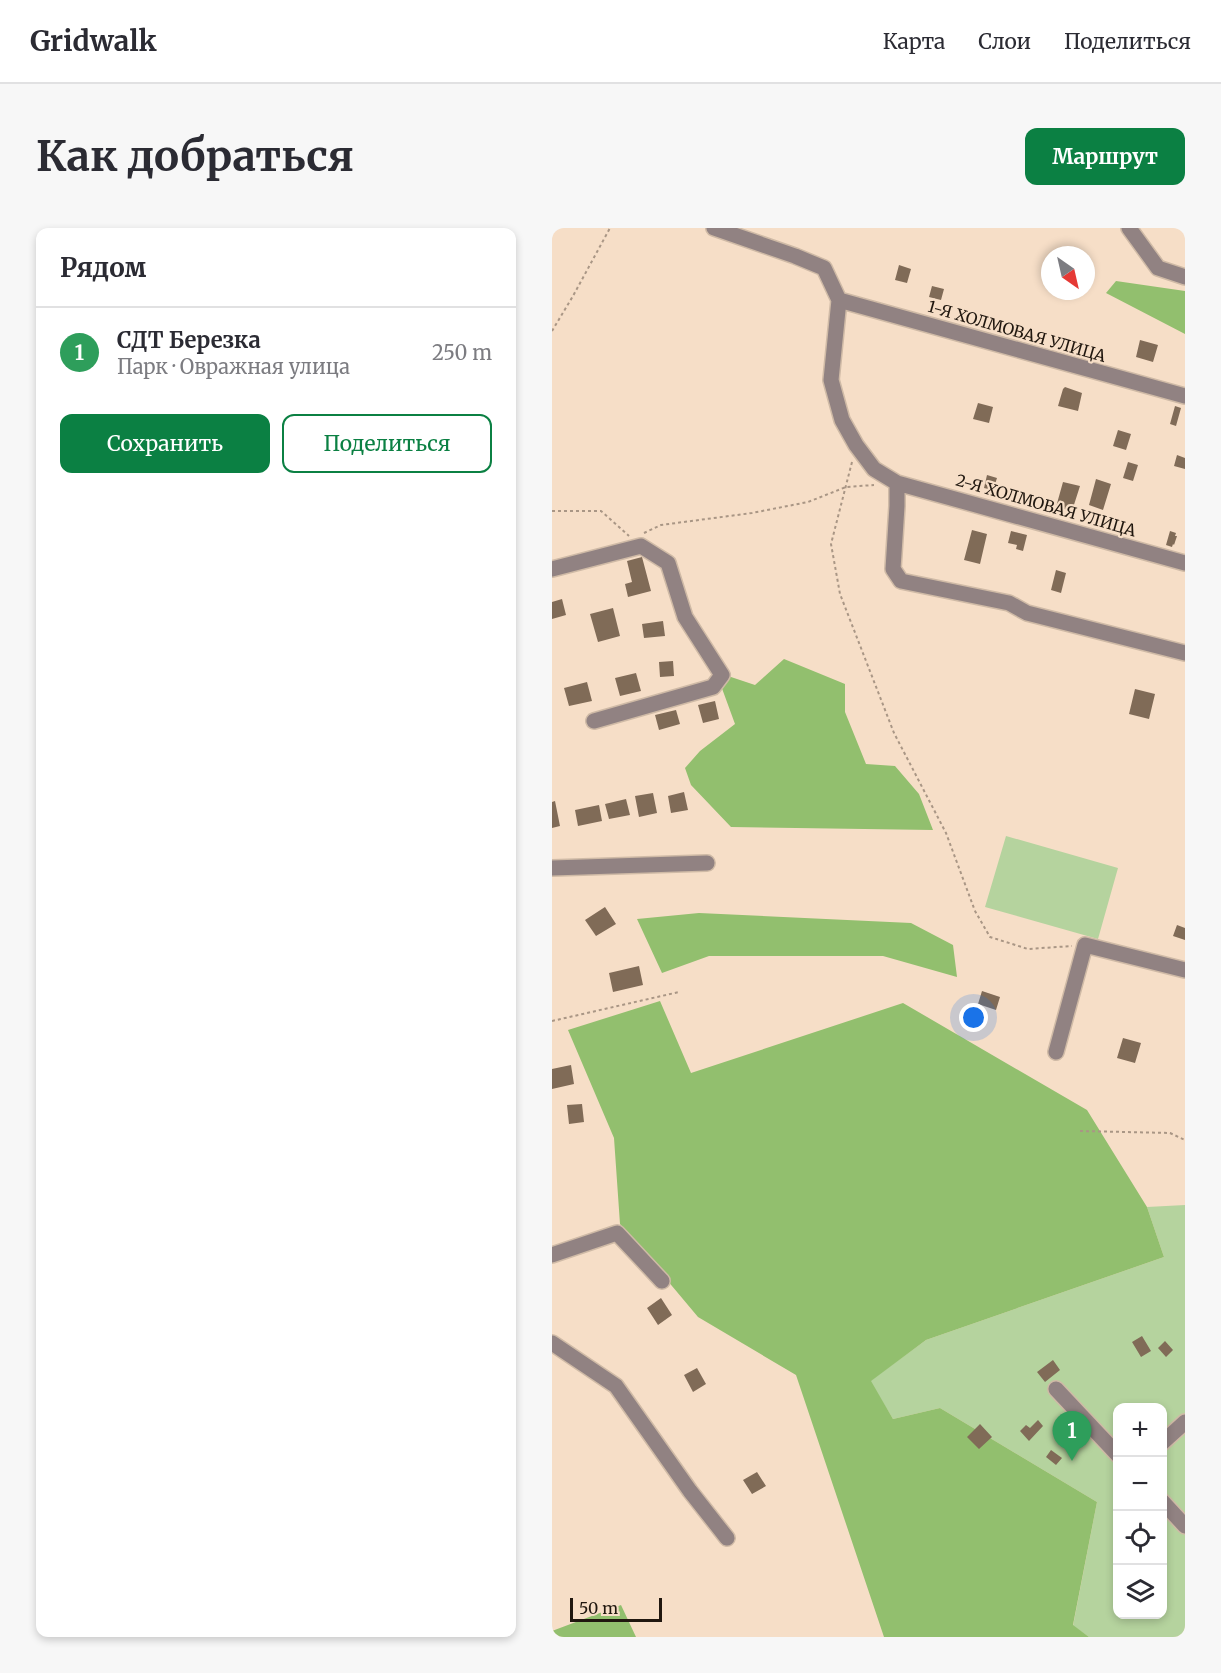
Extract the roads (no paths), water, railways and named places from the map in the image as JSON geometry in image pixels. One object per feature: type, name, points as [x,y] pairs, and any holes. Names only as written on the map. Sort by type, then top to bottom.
[{"type":"street","points":[[714,228],[824,268],[838,300]]},
{"type":"street","points":[[1129,228],[1158,268],[1185,277]]},
{"type":"street","name":"1-Я ХОЛМОВАЯ УЛИЦА","points":[[838,300],[1185,396]]},
{"type":"street","name":"2-Я ХОЛМОВАЯ УЛИЦА","points":[[838,300],[831,380],[842,420],[856,445],[874,469],[897,483],[1185,563]]},
{"type":"street","points":[[897,483],[893,569],[902,581],[1009,603],[1028,612],[1185,653]]},
{"type":"street","points":[[552,569],[637,542],[668,563],[686,617],[722,675],[713,687],[594,721]]},
{"type":"street","points":[[552,868],[707,862]]},
{"type":"street","points":[[1056,1052],[1085,945],[1185,970]]},
{"type":"street","points":[[552,1255],[617,1233],[662,1281]]},
{"type":"street","points":[[552,1343],[616,1386],[690,1491],[727,1538]]},
{"type":"street","points":[[1056,1389],[1113,1450]]},
{"type":"street","points":[[1167,1438],[1185,1422]]},
{"type":"street","points":[[1167,1506],[1185,1526]]},
{"type":"place","name":"СДТ Березка","points":[[1072,1461]]}]
